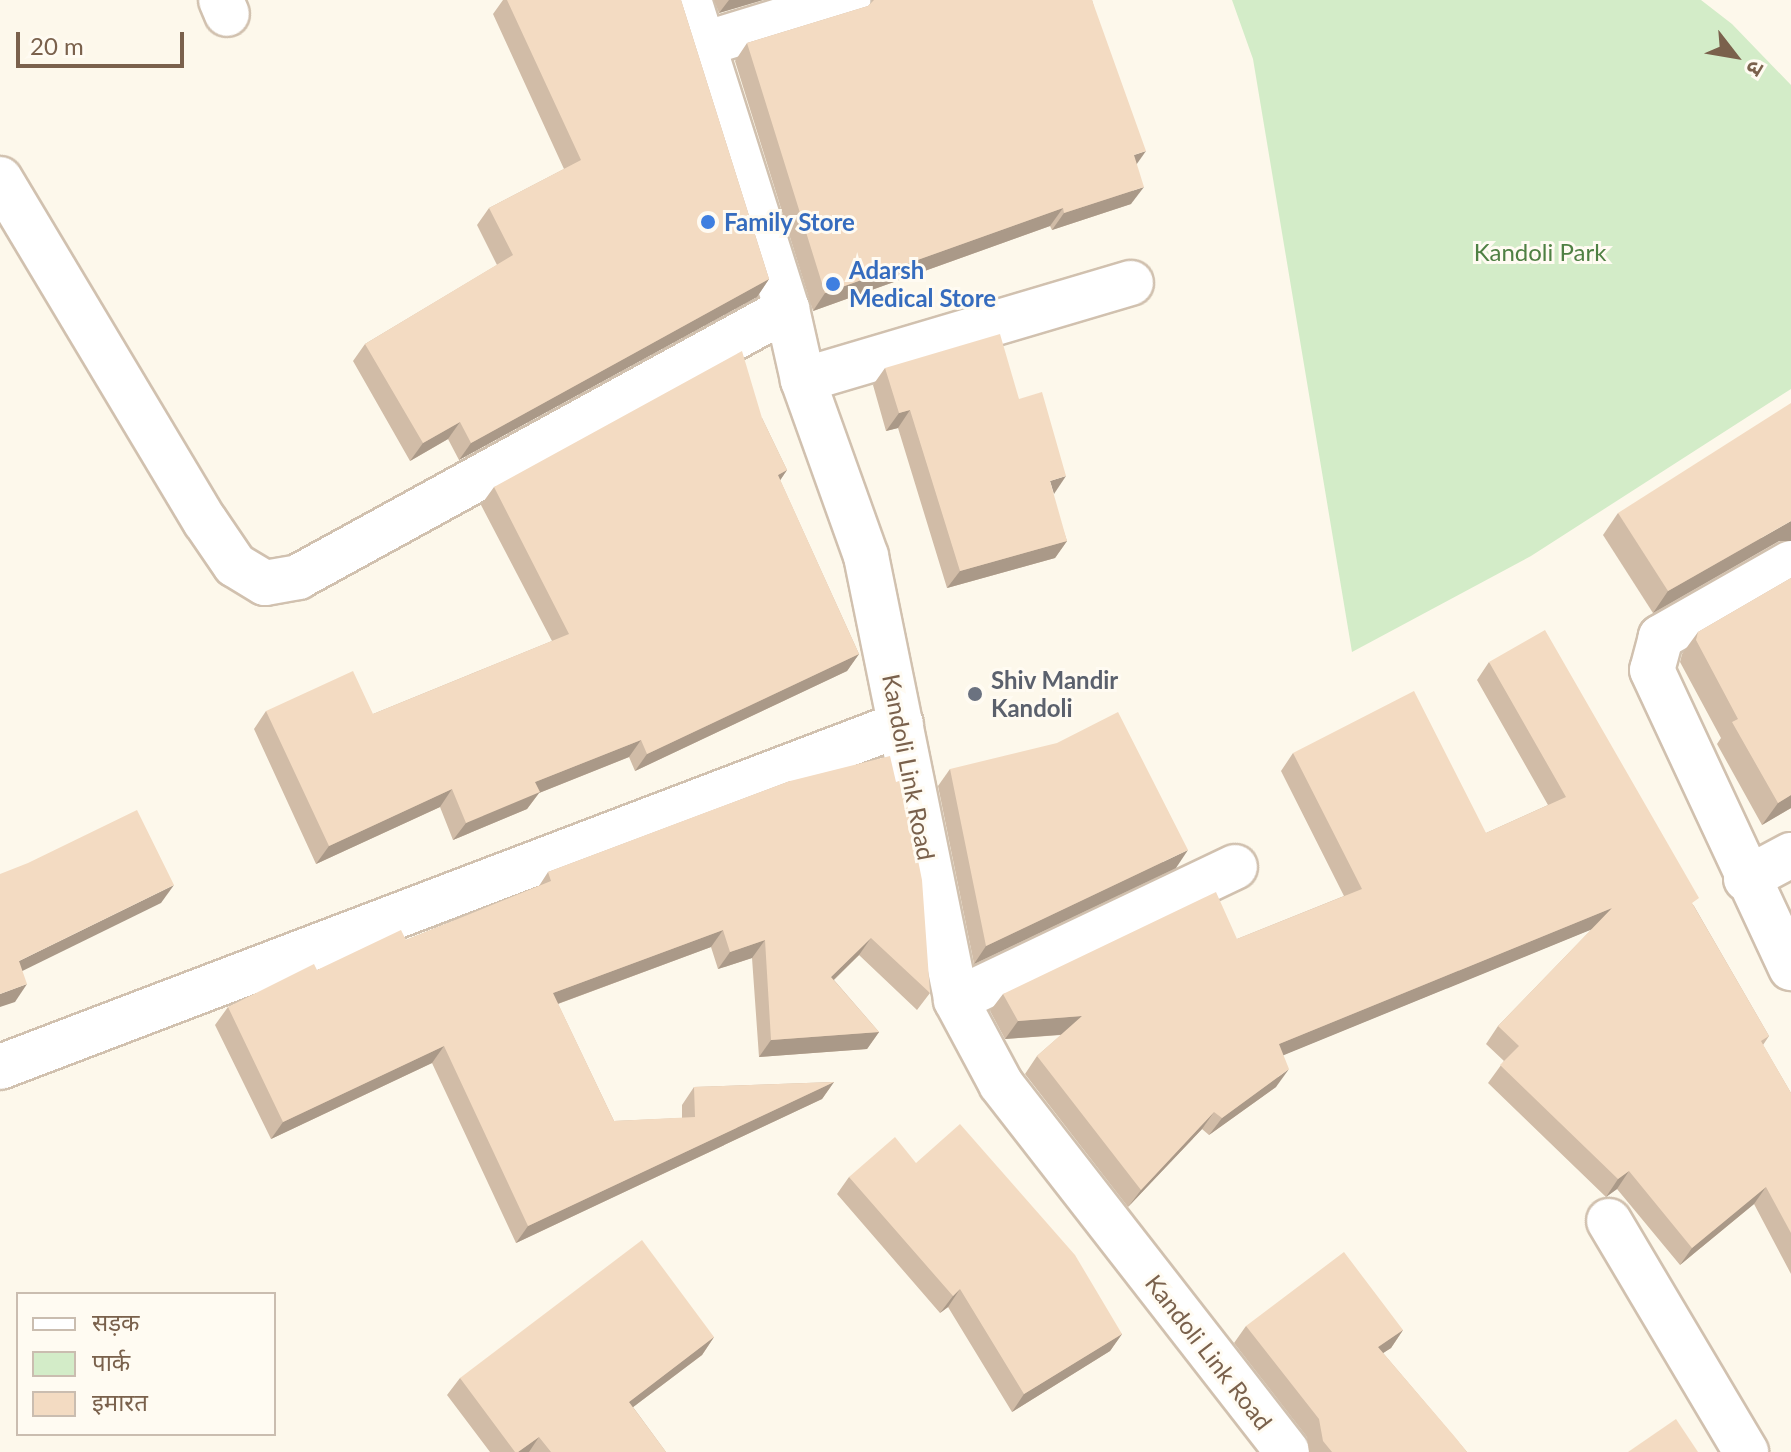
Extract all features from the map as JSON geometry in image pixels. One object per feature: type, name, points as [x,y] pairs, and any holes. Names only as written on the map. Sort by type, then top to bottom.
[{"type":"street","name":"Kandoli Link Road","points":[[689,0],[787,309],[803,380],[866,556],[956,1000],[1001,1084],[1287,1452]]},
{"type":"street","points":[[704,44],[848,0]]},
{"type":"street","points":[[0,179],[205,521],[235,565],[265,583],[298,577],[787,309]]},
{"type":"street","points":[[803,380],[1131,283]]},
{"type":"street","points":[[1791,563],[1661,637],[1654,652],[1657,685],[1746,879],[1791,968]]},
{"type":"street","points":[[0,1067],[901,724]]},
{"type":"street","points":[[1746,879],[1791,855]]},
{"type":"street","points":[[956,1000],[1235,867]]},
{"type":"street","points":[[1609,1221],[1746,1452]]},
{"type":"green space","name":"Kandoli Park","points":[[1232,0],[1701,0],[1732,24],[1791,85],[1791,389],[1531,556],[1352,652],[1253,59]]},
{"type":"building","points":[[507,0],[681,0],[769,279],[471,443],[460,422],[423,443],[365,344],[513,255],[489,208],[581,160]]},
{"type":"building","points":[[874,0],[1092,0],[1146,151],[1134,155],[1144,187],[1064,213],[1063,208],[825,293],[747,43],[868,6]]},
{"type":"building","points":[[1000,334],[1019,399],[1042,392],[1066,476],[1050,481],[1067,541],[960,571],[910,410],[899,413],[885,368]]},
{"type":"building","points":[[742,351],[762,418],[787,470],[778,475],[859,654],[647,754],[641,740],[535,782],[540,792],[466,823],[452,789],[329,846],[266,711],[353,671],[373,714],[569,634],[494,487]]},
{"type":"building","points":[[1791,403],[1791,521],[1668,591],[1618,513]]},
{"type":"building","points":[[1791,578],[1791,795],[1778,803],[1732,722],[1738,719],[1696,640],[1698,632]]},
{"type":"building","points":[[1545,630],[1699,898],[1692,903],[1769,1036],[1761,1041],[1791,1093],[1791,1233],[1766,1187],[1692,1248],[1629,1171],[1618,1179],[1500,1065],[1519,1046],[1498,1026],[1612,908],[1279,1044],[1289,1069],[1222,1118],[1214,1112],[1141,1190],[1037,1056],[1082,1016],[1018,1021],[1003,994],[1216,892],[1237,939],[1362,889],[1293,753],[1414,691],[1486,833],[1566,797],[1489,662]]},
{"type":"building","points":[[1118,712],[1188,850],[986,946],[950,769],[1057,743]]},
{"type":"building","points":[[890,756],[896,782],[902,780],[922,880],[930,993],[871,938],[831,977],[879,1032],[771,1040],[765,940],[730,952],[723,930],[553,993],[614,1121],[695,1117],[694,1087],[834,1082],[528,1226],[444,1046],[283,1122],[228,1007],[314,964],[317,970],[401,930],[406,940],[551,881],[548,872],[790,781]]},
{"type":"building","points":[[137,810],[174,885],[19,961],[27,984],[0,994],[0,874]]},
{"type":"building","points":[[960,1124],[1075,1255],[1122,1334],[1024,1394],[960,1289],[953,1296],[849,1177],[895,1137],[916,1163]]},
{"type":"building","points":[[642,1240],[714,1337],[629,1402],[666,1452],[551,1452],[539,1437],[515,1452],[460,1378]]},
{"type":"building","points":[[1344,1252],[1403,1330],[1378,1347],[1467,1452],[1332,1452],[1323,1441],[1319,1419],[1246,1326]]},
{"type":"building","points":[[1676,1419],[1698,1452],[1628,1452]]},
{"type":"place","name":"Family Store","points":[[708,222]]},
{"type":"place","name":"Adarsh Medical Store","points":[[833,284]]},
{"type":"place","name":"Shiv Mandir Kandoli","points":[[975,694]]}]
